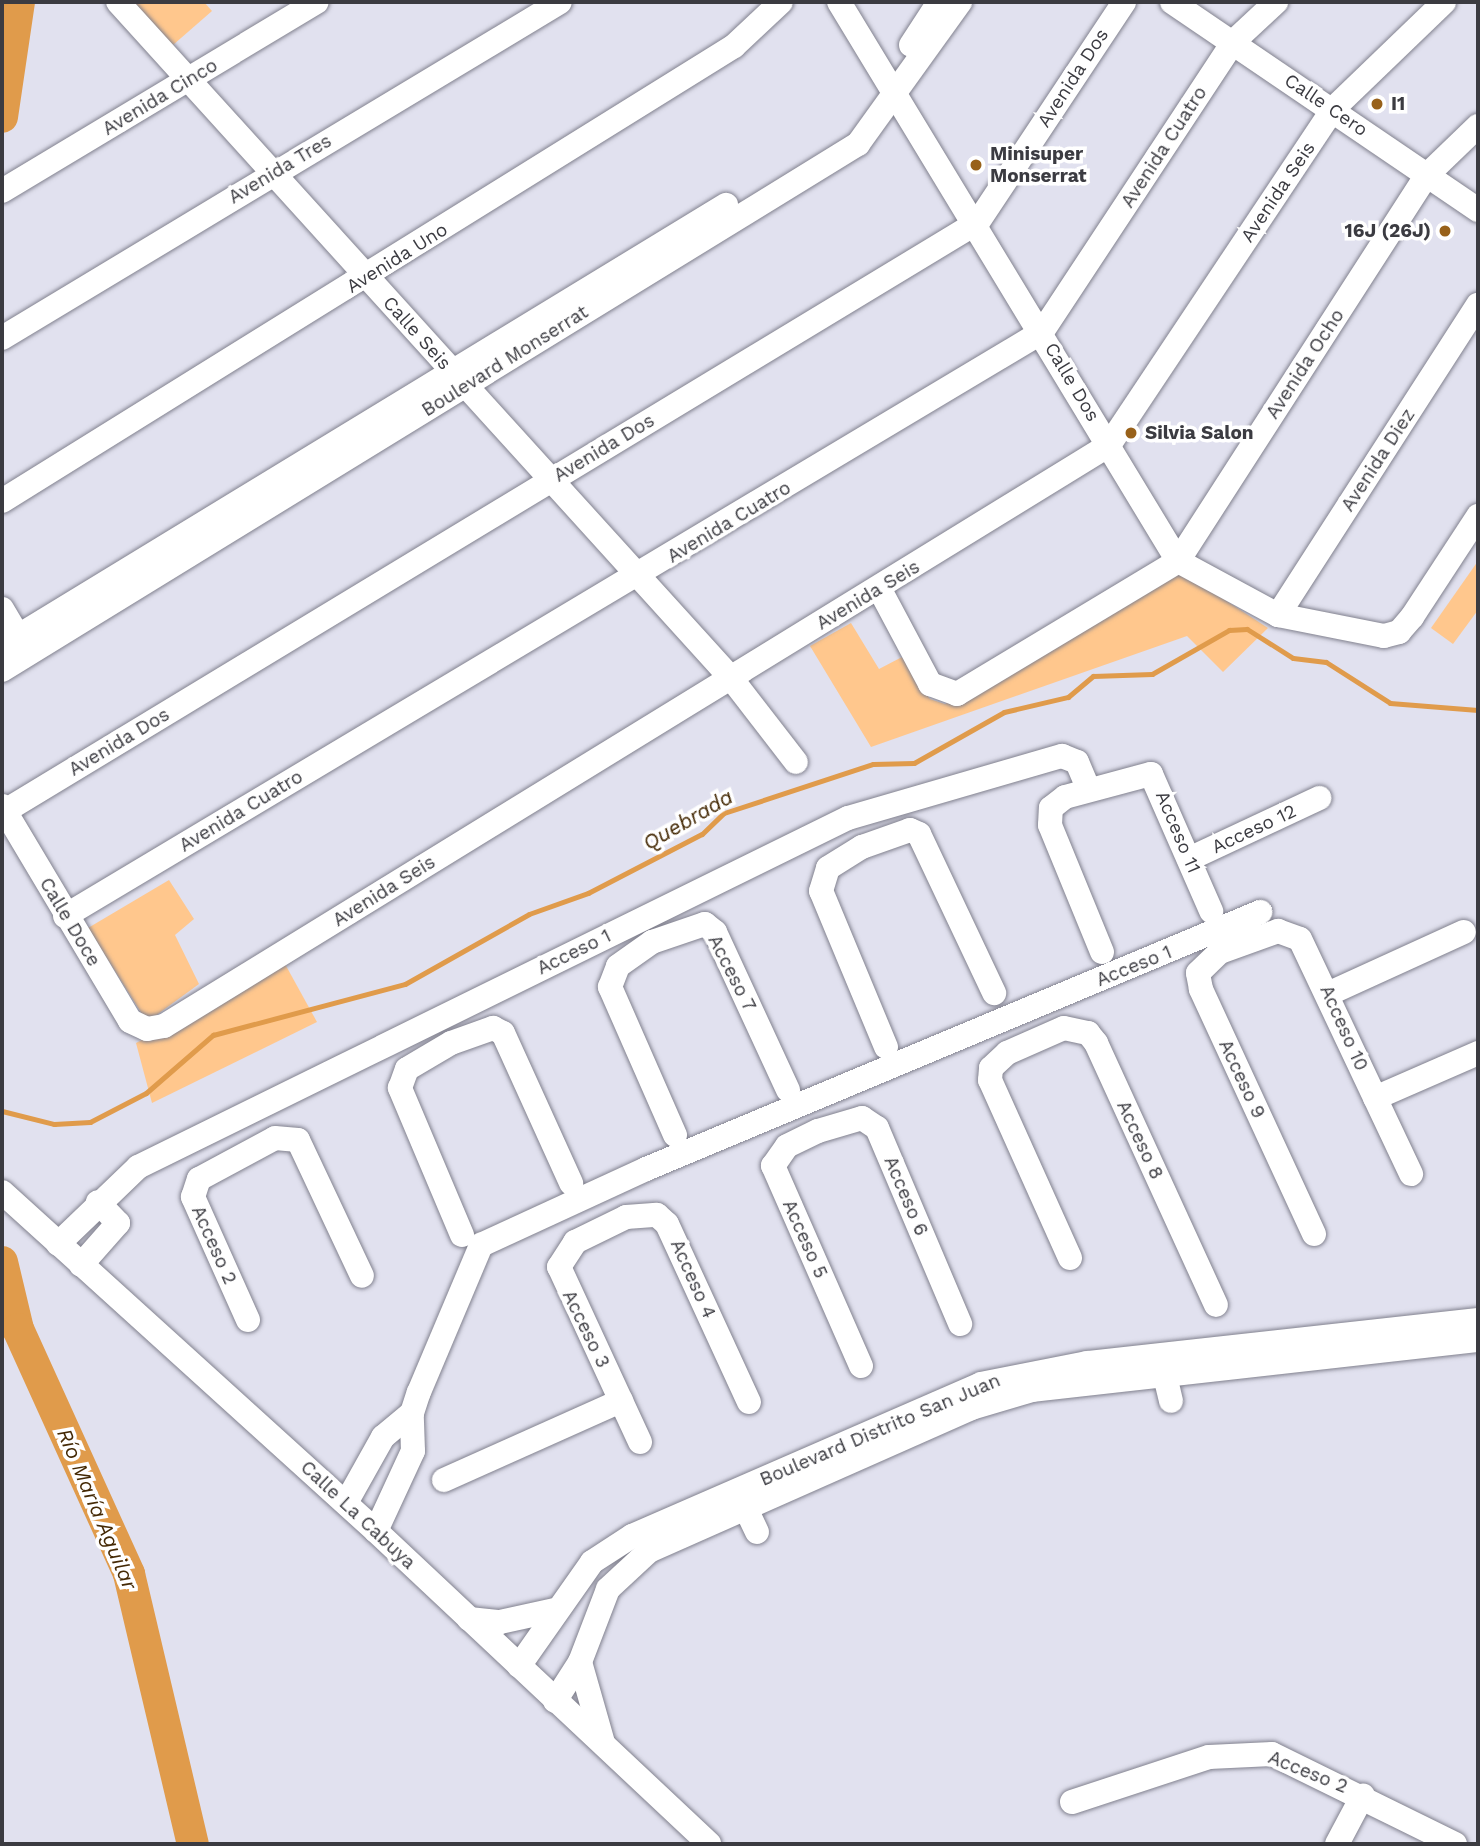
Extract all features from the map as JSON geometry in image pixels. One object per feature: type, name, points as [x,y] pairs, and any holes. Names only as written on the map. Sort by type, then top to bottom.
[{"type":"street","name":"Calle Seis","points":[[118,2],[731,678],[796,762]]},
{"type":"street","name":"Avenida Cinco","points":[[2,191],[317,2]]},
{"type":"street","name":"Avenida Tres","points":[[2,338],[560,2]]},
{"type":"street","name":"Avenida Uno","points":[[2,501],[734,46],[781,2]]},
{"type":"street","name":"Calle Dos","points":[[839,2],[892,90],[978,222],[1178,561]]},
{"type":"street","name":"Boulevard Monserrat","points":[[892,90],[939,2]]},
{"type":"street","name":"Boulevard Monserrat","points":[[2,670],[16,645],[458,379],[847,132],[892,90],[960,2]]},
{"type":"street","name":"Avenida Dos","points":[[3,809],[978,222],[1124,2]]},
{"type":"street","name":"Calle Cero","points":[[1172,2],[1478,210]]},
{"type":"street","name":"Avenida Cuatro","points":[[65,916],[640,576],[1042,332],[1233,43],[1276,2]]},
{"type":"street","name":"Avenida Seis","points":[[147,1029],[164,1026],[1109,445],[1333,109],[1444,2]]},
{"type":"street","name":"Avenida Ocho","points":[[880,588],[930,684],[943,693],[957,694],[1178,561],[1427,175],[1478,127]]},
{"type":"street","name":"Avenida Diez","points":[[1278,615],[1478,305]]},
{"type":"street","points":[[1178,561],[1278,615],[1384,636],[1399,632],[1478,516]]},
{"type":"street","points":[[2,609],[16,645]]},
{"type":"street","name":"Acceso 1","points":[[58,1244],[98,1202],[138,1167],[848,818],[1072,757],[1089,790]]},
{"type":"street","name":"Acceso 11","points":[[1089,790],[1151,775],[1211,911]]},
{"type":"street","points":[[1089,790],[1065,797],[1049,815],[1102,952]]},
{"type":"street","name":"Acceso 12","points":[[1189,859],[1319,798]]},
{"type":"street","name":"Calle Doce","points":[[3,809],[130,1021],[147,1029]]},
{"type":"street","points":[[848,818],[862,847]]},
{"type":"street","points":[[886,1047],[821,891],[828,868],[862,847],[910,830],[919,834],[994,993]]},
{"type":"street","name":"Acceso 1","points":[[376,1531],[413,1451],[412,1413],[481,1245],[578,1190],[797,1096],[1238,932],[1260,912]]},
{"type":"street","points":[[641,919],[652,942]]},
{"type":"street","name":"Acceso 7","points":[[676,1135],[610,987],[618,966],[652,942],[705,924],[715,932],[797,1096]]},
{"type":"street","name":"Acceso 10","points":[[1238,932],[1290,933],[1329,993],[1411,1174]]},
{"type":"street","name":"Acceso 9","points":[[1238,932],[1208,959],[1198,973],[1201,989],[1314,1234]]},
{"type":"street","points":[[1329,993],[1464,932]]},
{"type":"street","points":[[1016,1014],[1028,1041],[997,1061],[990,1080],[1070,1258]]},
{"type":"street","points":[[440,1020],[451,1043]]},
{"type":"street","points":[[462,1235],[400,1088],[407,1069],[451,1043],[493,1028],[503,1033],[600,1230]]},
{"type":"street","name":"Acceso 8","points":[[1028,1041],[1064,1028],[1088,1033],[1096,1043],[1216,1305]]},
{"type":"street","points":[[1375,1098],[1478,1053]]},
{"type":"street","points":[[797,1096],[818,1131]]},
{"type":"street","name":"Acceso 6","points":[[818,1131],[862,1118],[877,1128],[960,1324]]},
{"type":"street","points":[[232,1120],[246,1154],[275,1138],[298,1140],[362,1276]]},
{"type":"street","name":"Acceso 5","points":[[818,1131],[787,1146],[774,1166],[862,1366]]},
{"type":"street","name":"Acceso 2","points":[[246,1154],[200,1179],[193,1197],[248,1320]]},
{"type":"street","name":"Calle La Cabuya","points":[[2,1192],[346,1503],[709,1844]]},
{"type":"street","points":[[82,1265],[118,1223],[98,1202]]},
{"type":"street","name":"Acceso 4","points":[[600,1230],[640,1213],[667,1224],[749,1402]]},
{"type":"street","name":"Acceso 3","points":[[600,1230],[575,1242],[559,1267],[640,1442]]},
{"type":"street","name":"Boulevard Distrito San Juan","points":[[1163,1366],[1478,1320]]},
{"type":"street","name":"Boulevard Distrito San Juan","points":[[555,1701],[580,1662],[594,1612],[629,1565],[741,1498],[981,1384],[1023,1371],[1163,1366],[1478,1340]]},
{"type":"street","points":[[1163,1366],[1171,1401]]},
{"type":"street","points":[[444,1480],[621,1401]]},
{"type":"street","name":"Acceso 1","points":[[346,1503],[383,1437],[412,1413]]},
{"type":"street","points":[[741,1498],[757,1532]]},
{"type":"street","name":"Boulevard Distrito San Juan","points":[[519,1667],[555,1610],[592,1562],[632,1536],[741,1498]]},
{"type":"street","points":[[469,1619],[510,1621],[555,1610]]},
{"type":"street","points":[[580,1662],[604,1746]]},
{"type":"street","name":"Acceso 2","points":[[1072,1802],[1241,1751],[1272,1754],[1363,1795],[1455,1844]]},
{"type":"street","points":[[1337,1844],[1363,1795]]},
{"type":"shaded area","points":[[133,2],[204,2],[212,11],[173,45]]},
{"type":"shaded area","points":[[1478,561],[1478,610],[1453,644],[1431,628]]},
{"type":"shaded area","points":[[1179,570],[1268,628],[1223,672],[1187,636],[871,747],[810,646],[851,623],[879,669],[902,657],[930,699],[945,704]]},
{"type":"shaded area","points":[[169,880],[194,919],[175,935],[199,984],[147,1022],[88,928]]},
{"type":"shaded area","points":[[285,964],[317,1022],[152,1103],[136,1043]]},
{"type":"waterway","name":"Río María Aguilar","points":[[2,117],[19,2]]},
{"type":"waterway","name":"Quebrada","points":[[2,1111],[54,1124],[90,1122],[146,1093],[213,1035],[405,984],[529,914],[588,893],[702,834],[724,813],[873,764],[914,763],[1004,712],[1068,697],[1093,676],[1152,674],[1229,630],[1247,629],[1293,658],[1326,662],[1390,703],[1478,710]]},
{"type":"waterway","name":"Río María Aguilar","points":[[2,1262],[18,1329],[129,1574],[193,1844]]},
{"type":"place","name":"I1","points":[[1377,104]]},
{"type":"place","name":"Minisuper Monserrat","points":[[976,165]]},
{"type":"place","name":"16J (26J)","points":[[1445,231]]},
{"type":"place","name":"Silvia Salon","points":[[1131,433]]}]
